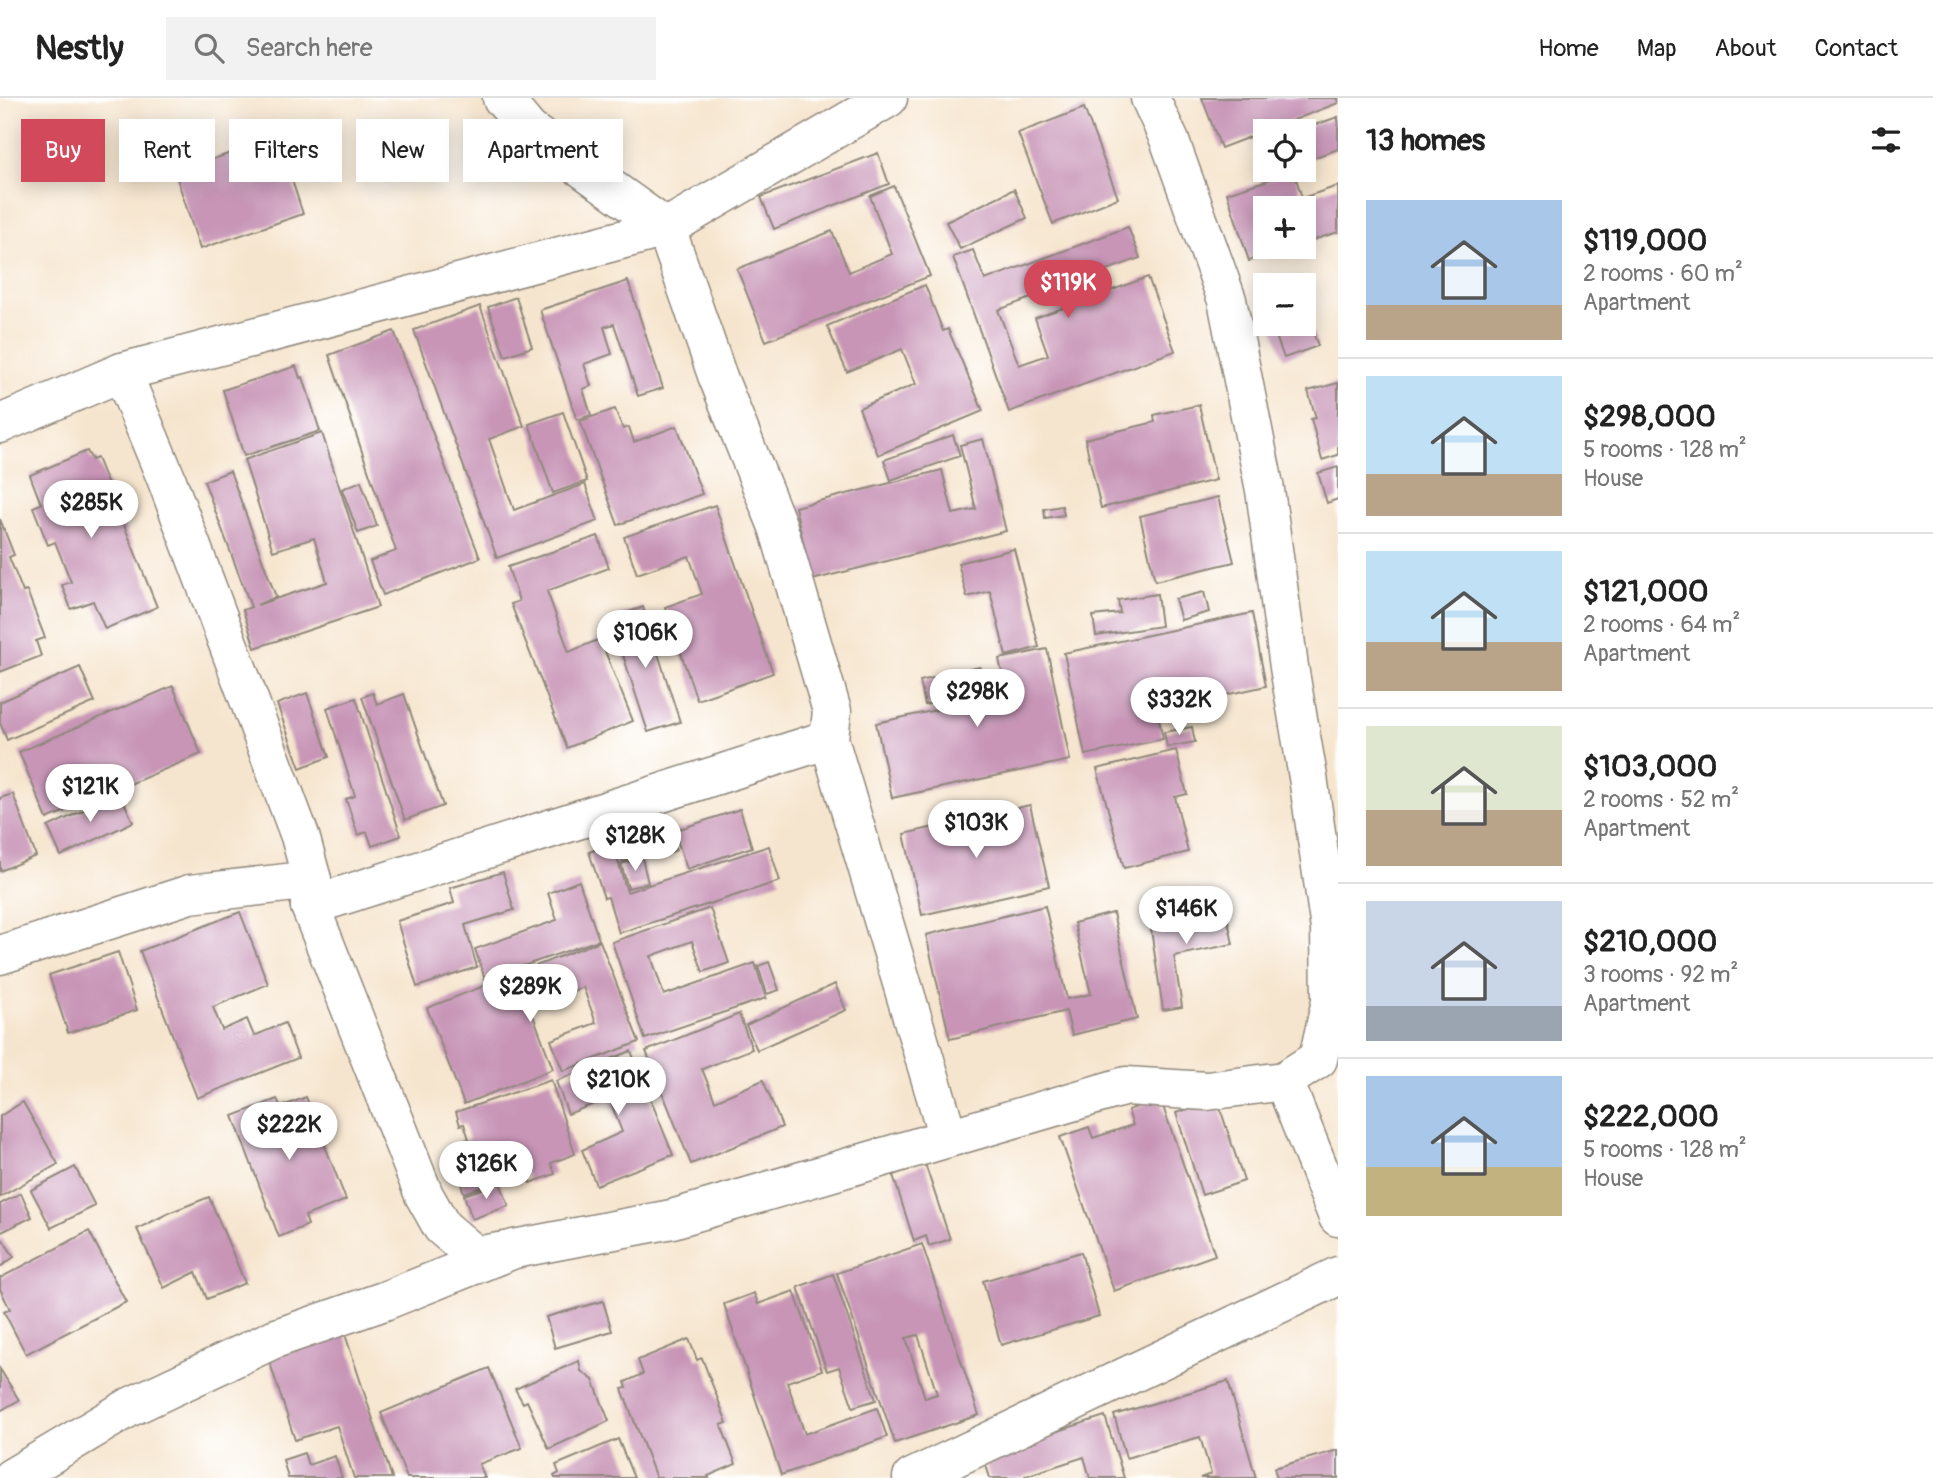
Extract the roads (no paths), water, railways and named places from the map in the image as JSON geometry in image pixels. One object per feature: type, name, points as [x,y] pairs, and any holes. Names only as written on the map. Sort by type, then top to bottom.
[{"type":"street","points":[[502,98],[529,130],[666,228],[717,375],[778,527],[832,711],[829,739],[948,1137]]},
{"type":"street","points":[[0,424],[122,372],[666,228],[888,98]]},
{"type":"street","points":[[122,372],[166,478],[300,835],[311,893],[424,1195],[442,1227],[476,1256],[672,1219],[1126,1086],[1207,1091],[1284,1081],[1318,1059],[1331,1001],[1330,929],[1289,667],[1265,490],[1227,300],[1169,139],[1150,98]]},
{"type":"street","points":[[0,955],[190,894],[311,893],[829,739]]},
{"type":"street","points":[[1284,1081],[1338,1217]]},
{"type":"street","points":[[11,1478],[130,1407],[274,1339],[384,1301],[514,1249]]},
{"type":"street","points":[[921,1477],[1338,1276]]}]
